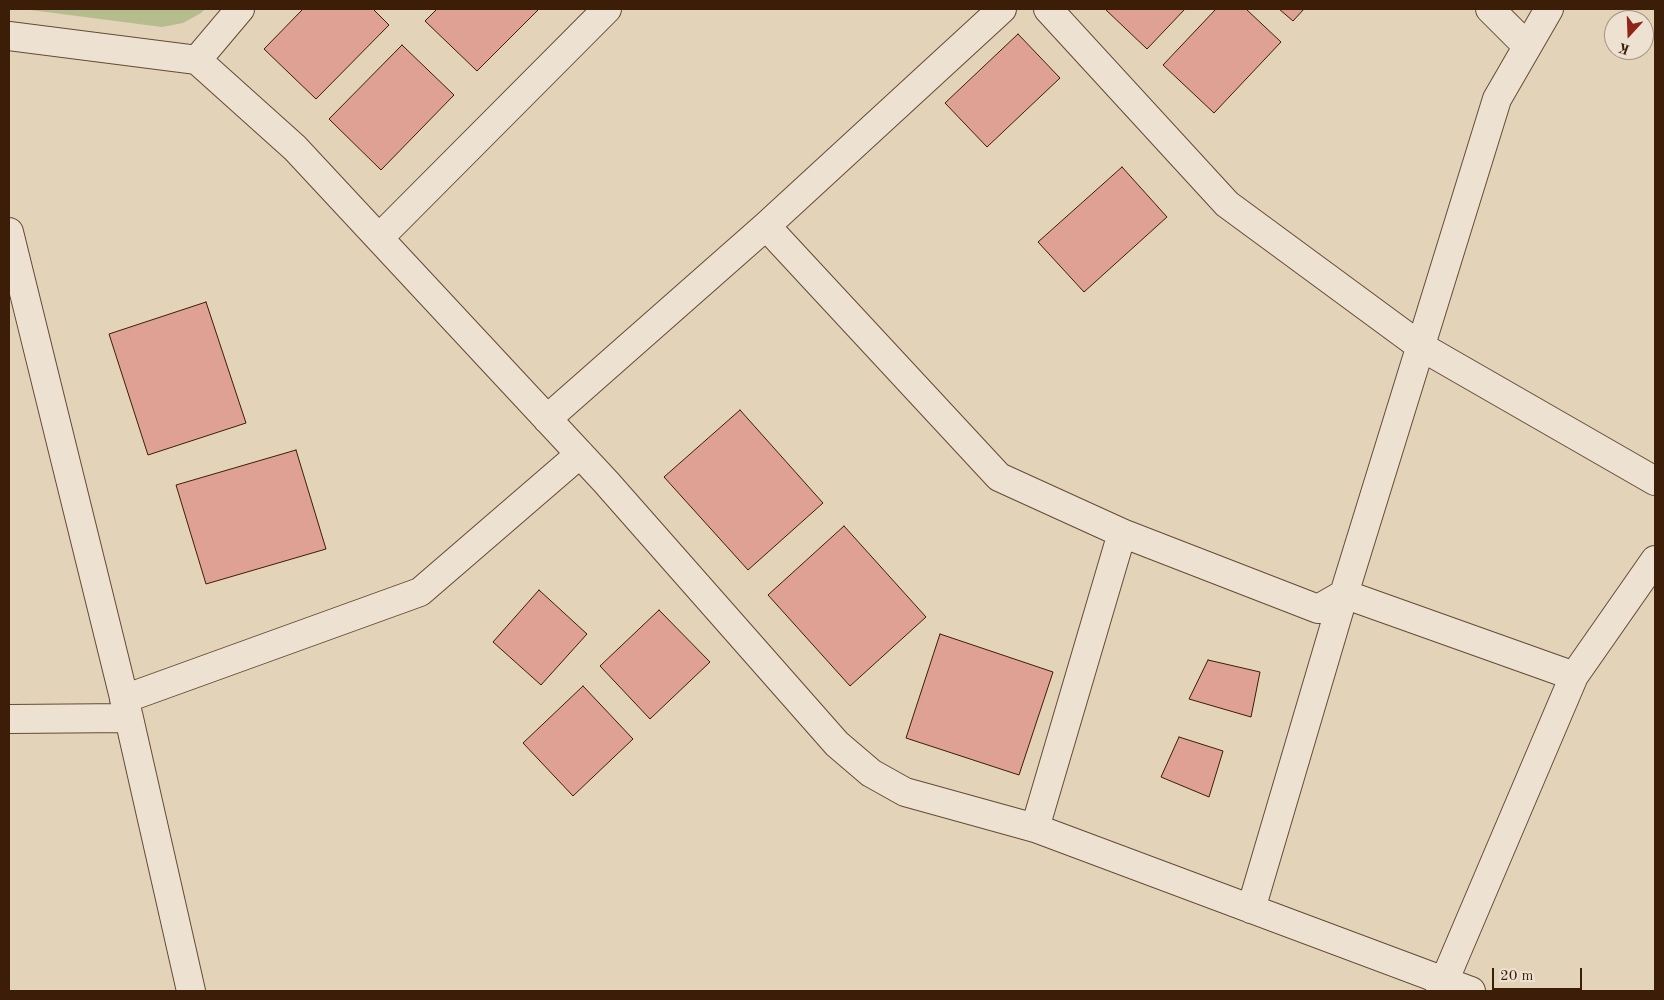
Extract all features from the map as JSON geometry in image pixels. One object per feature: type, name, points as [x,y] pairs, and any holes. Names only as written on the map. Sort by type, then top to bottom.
[{"type":"street","points":[[197,60],[240,9]]},
{"type":"street","points":[[379,238],[607,9]]},
{"type":"street","points":[[547,419],[766,226],[1002,9]]},
{"type":"street","points":[[1048,9],[1227,204],[1420,346],[1655,481]]},
{"type":"street","points":[[1490,9],[1527,46]]},
{"type":"street","points":[[1251,908],[1344,594],[1497,99],[1549,9]]},
{"type":"street","points":[[9,36],[197,60],[295,148],[580,454],[837,744],[871,772],[905,792],[1035,828],[1251,908],[1442,986],[1471,991]]},
{"type":"street","points":[[766,226],[999,477],[1122,533],[1318,610],[1344,594]]},
{"type":"street","points":[[9,232],[126,708],[191,991]]},
{"type":"street","points":[[9,719],[126,708],[420,592],[580,454]]},
{"type":"street","points":[[1035,828],[1122,533]]},
{"type":"street","points":[[1442,986],[1574,676],[1655,560]]},
{"type":"street","points":[[1344,594],[1574,676]]},
{"type":"green space","points":[[23,9],[205,9],[183,23],[162,27]]},
{"type":"building","points":[[303,9],[373,9],[389,25],[316,99],[264,49]]},
{"type":"building","points":[[437,9],[539,9],[477,71],[425,21]]},
{"type":"building","points":[[1105,9],[1185,9],[1147,49]]},
{"type":"building","points":[[1216,9],[1246,9],[1281,42],[1214,113],[1163,65]]},
{"type":"building","points":[[1279,9],[1304,9],[1293,21]]},
{"type":"building","points":[[1018,34],[1060,78],[987,147],[945,103]]},
{"type":"building","points":[[402,45],[454,95],[381,170],[329,119]]},
{"type":"building","points":[[1122,167],[1167,217],[1084,292],[1038,242]]},
{"type":"building","points":[[206,302],[246,423],[148,455],[109,334]]},
{"type":"building","points":[[740,410],[823,503],[748,570],[664,477]]},
{"type":"building","points":[[296,450],[326,549],[206,584],[176,485]]},
{"type":"building","points":[[844,526],[926,617],[850,686],[768,595]]},
{"type":"building","points":[[539,590],[587,634],[541,685],[493,642]]},
{"type":"building","points":[[659,610],[710,662],[650,719],[600,666]]},
{"type":"building","points":[[940,634],[1053,672],[1019,775],[906,738]]},
{"type":"building","points":[[1208,660],[1260,672],[1251,717],[1189,699]]},
{"type":"building","points":[[583,686],[633,739],[573,796],[523,743]]},
{"type":"building","points":[[1179,737],[1223,751],[1209,797],[1161,777]]}]
